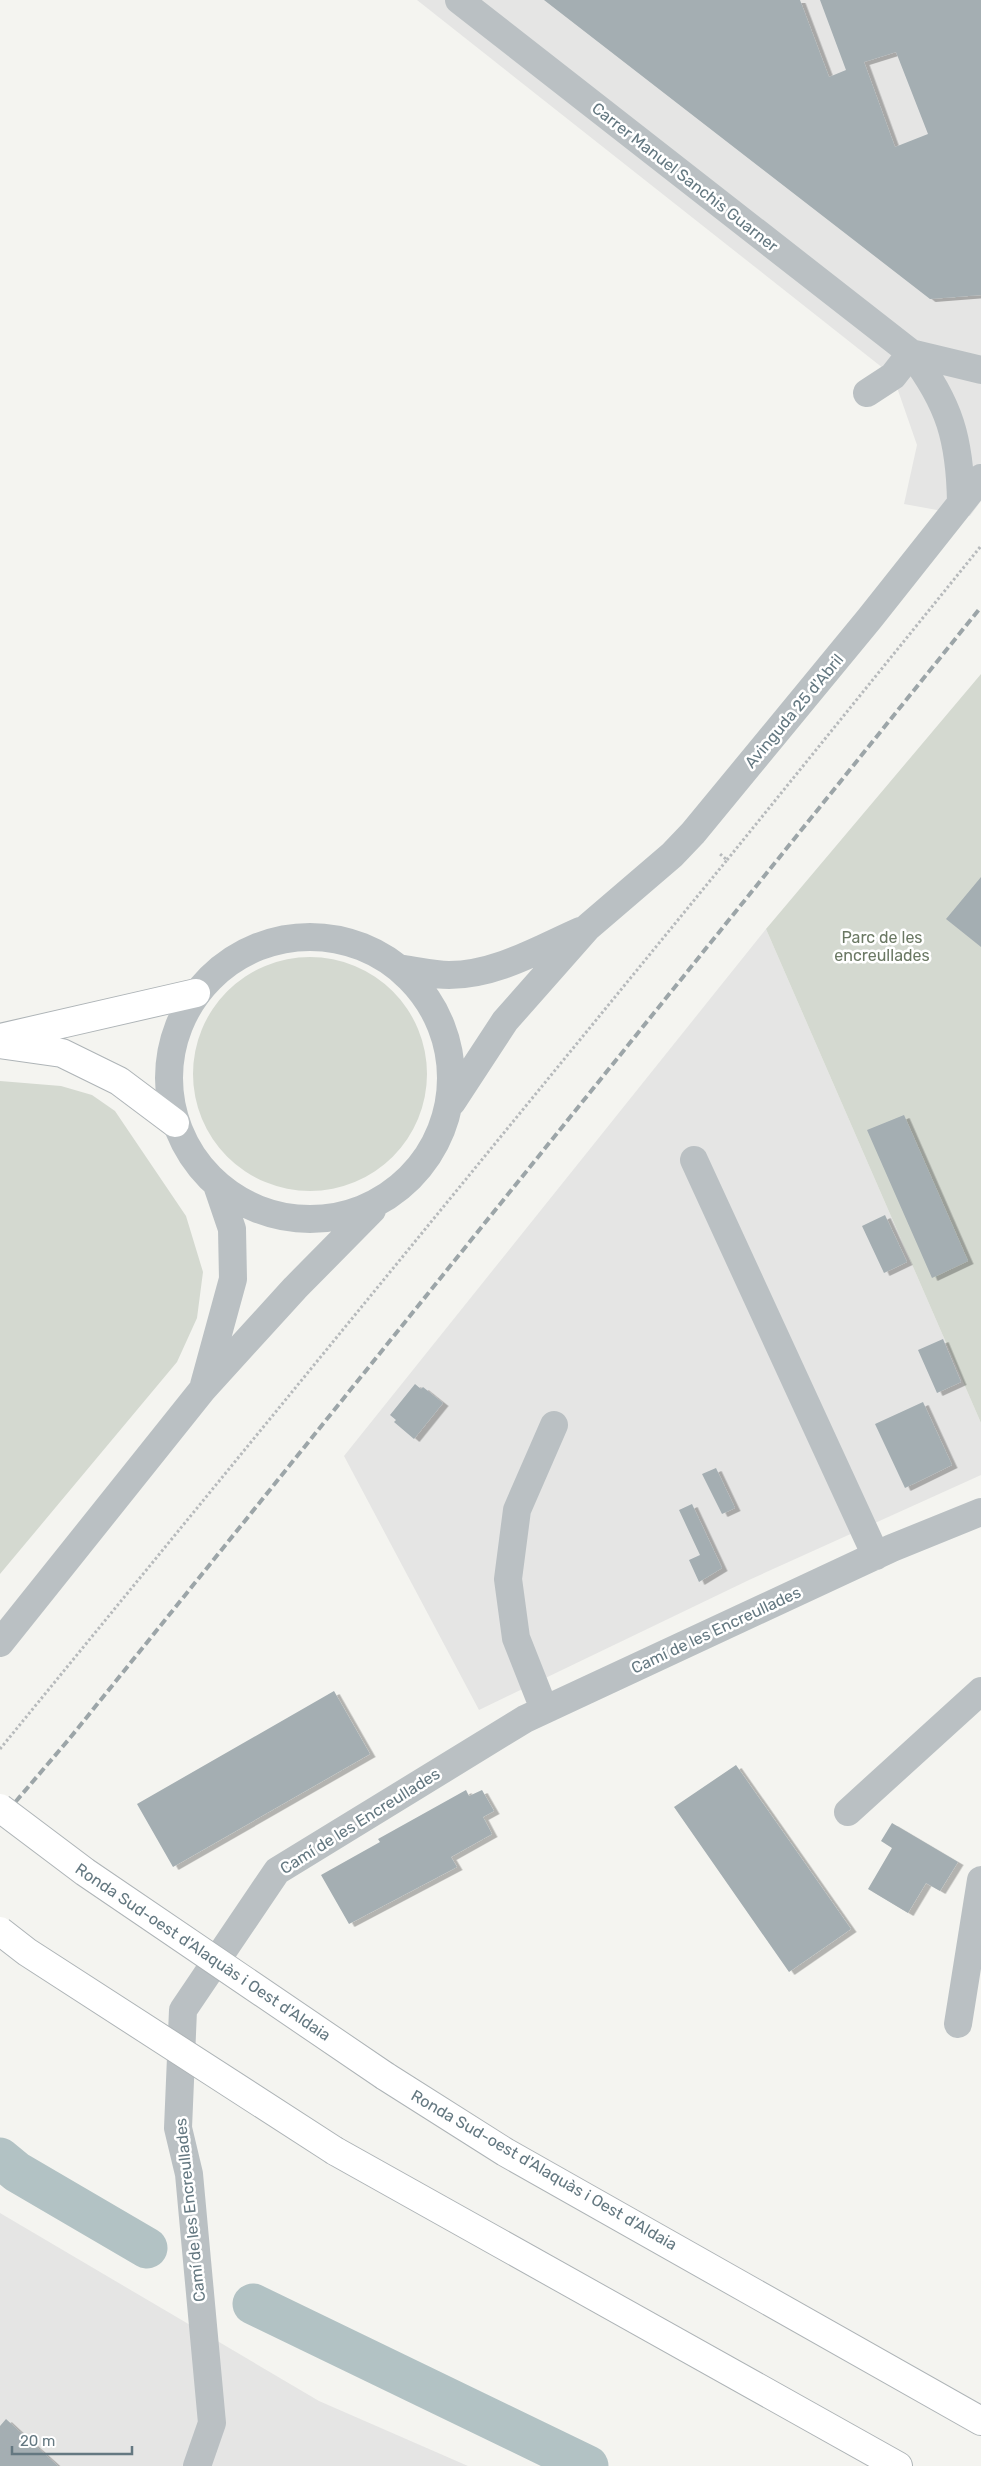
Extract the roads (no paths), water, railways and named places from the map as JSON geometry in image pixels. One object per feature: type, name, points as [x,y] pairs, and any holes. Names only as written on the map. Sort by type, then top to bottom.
[{"type":"main road","points":[[0,1038],[196,992]]},
{"type":"main road","points":[[0,1044],[62,1053],[119,1081],[175,1123]]},
{"type":"main road","name":"Ronda Sud-oest d'Alaquàs i Oest d'Aldaia","points":[[0,1808],[85,1872],[385,2076],[505,2152],[981,2420]]},
{"type":"main road","points":[[0,1931],[27,1952],[335,2151],[898,2466]]},
{"type":"street","name":"Carrer Manuel Sanchis Guarner","points":[[460,0],[911,353],[938,392],[954,432],[959,463],[961,503]]},
{"type":"street","name":"Carrer Manuel Sanchis Guarner","points":[[911,353],[981,370]]},
{"type":"street","points":[[867,393],[893,376],[911,353]]},
{"type":"street","name":"Avinguda 25 d'Abril","points":[[450,1106],[505,1021],[588,927],[672,855],[693,833],[870,618],[981,478]]},
{"type":"street","name":"Avinguda 25 d'Abril","points":[[403,970],[449,975],[502,966],[588,927]]},
{"type":"street","points":[[0,1643],[202,1388],[295,1288],[382,1200],[413,1175],[436,1144],[450,1106],[452,1068],[445,1031],[428,998],[403,970],[364,946],[318,936],[272,941],[230,961],[196,992],[176,1033],[168,1078],[175,1123],[192,1156],[217,1185],[254,1208],[297,1219],[341,1216],[382,1200]]},
{"type":"street","points":[[694,1160],[876,1556]]},
{"type":"street","points":[[202,1388],[233,1279],[232,1229],[217,1185]]},
{"type":"street","points":[[544,1709],[516,1638],[508,1579],[517,1510],[554,1425]]},
{"type":"street","name":"Camí de les Encreullades","points":[[197,2466],[212,2423],[189,2174],[178,2128],[183,2010],[277,1871],[544,1709],[876,1556],[981,1512]]},
{"type":"street","points":[[848,1812],[981,1691]]},
{"type":"street","points":[[958,2024],[981,1880]]},
{"type":"waterway","points":[[0,2158],[17,2172],[147,2248]]},
{"type":"waterway","points":[[253,2304],[588,2466]]},
{"type":"railway","points":[[0,1820],[70,1738],[981,607]]},
{"type":"park label","name":"Parc de les encreullades","points":[[882,946]]}]
